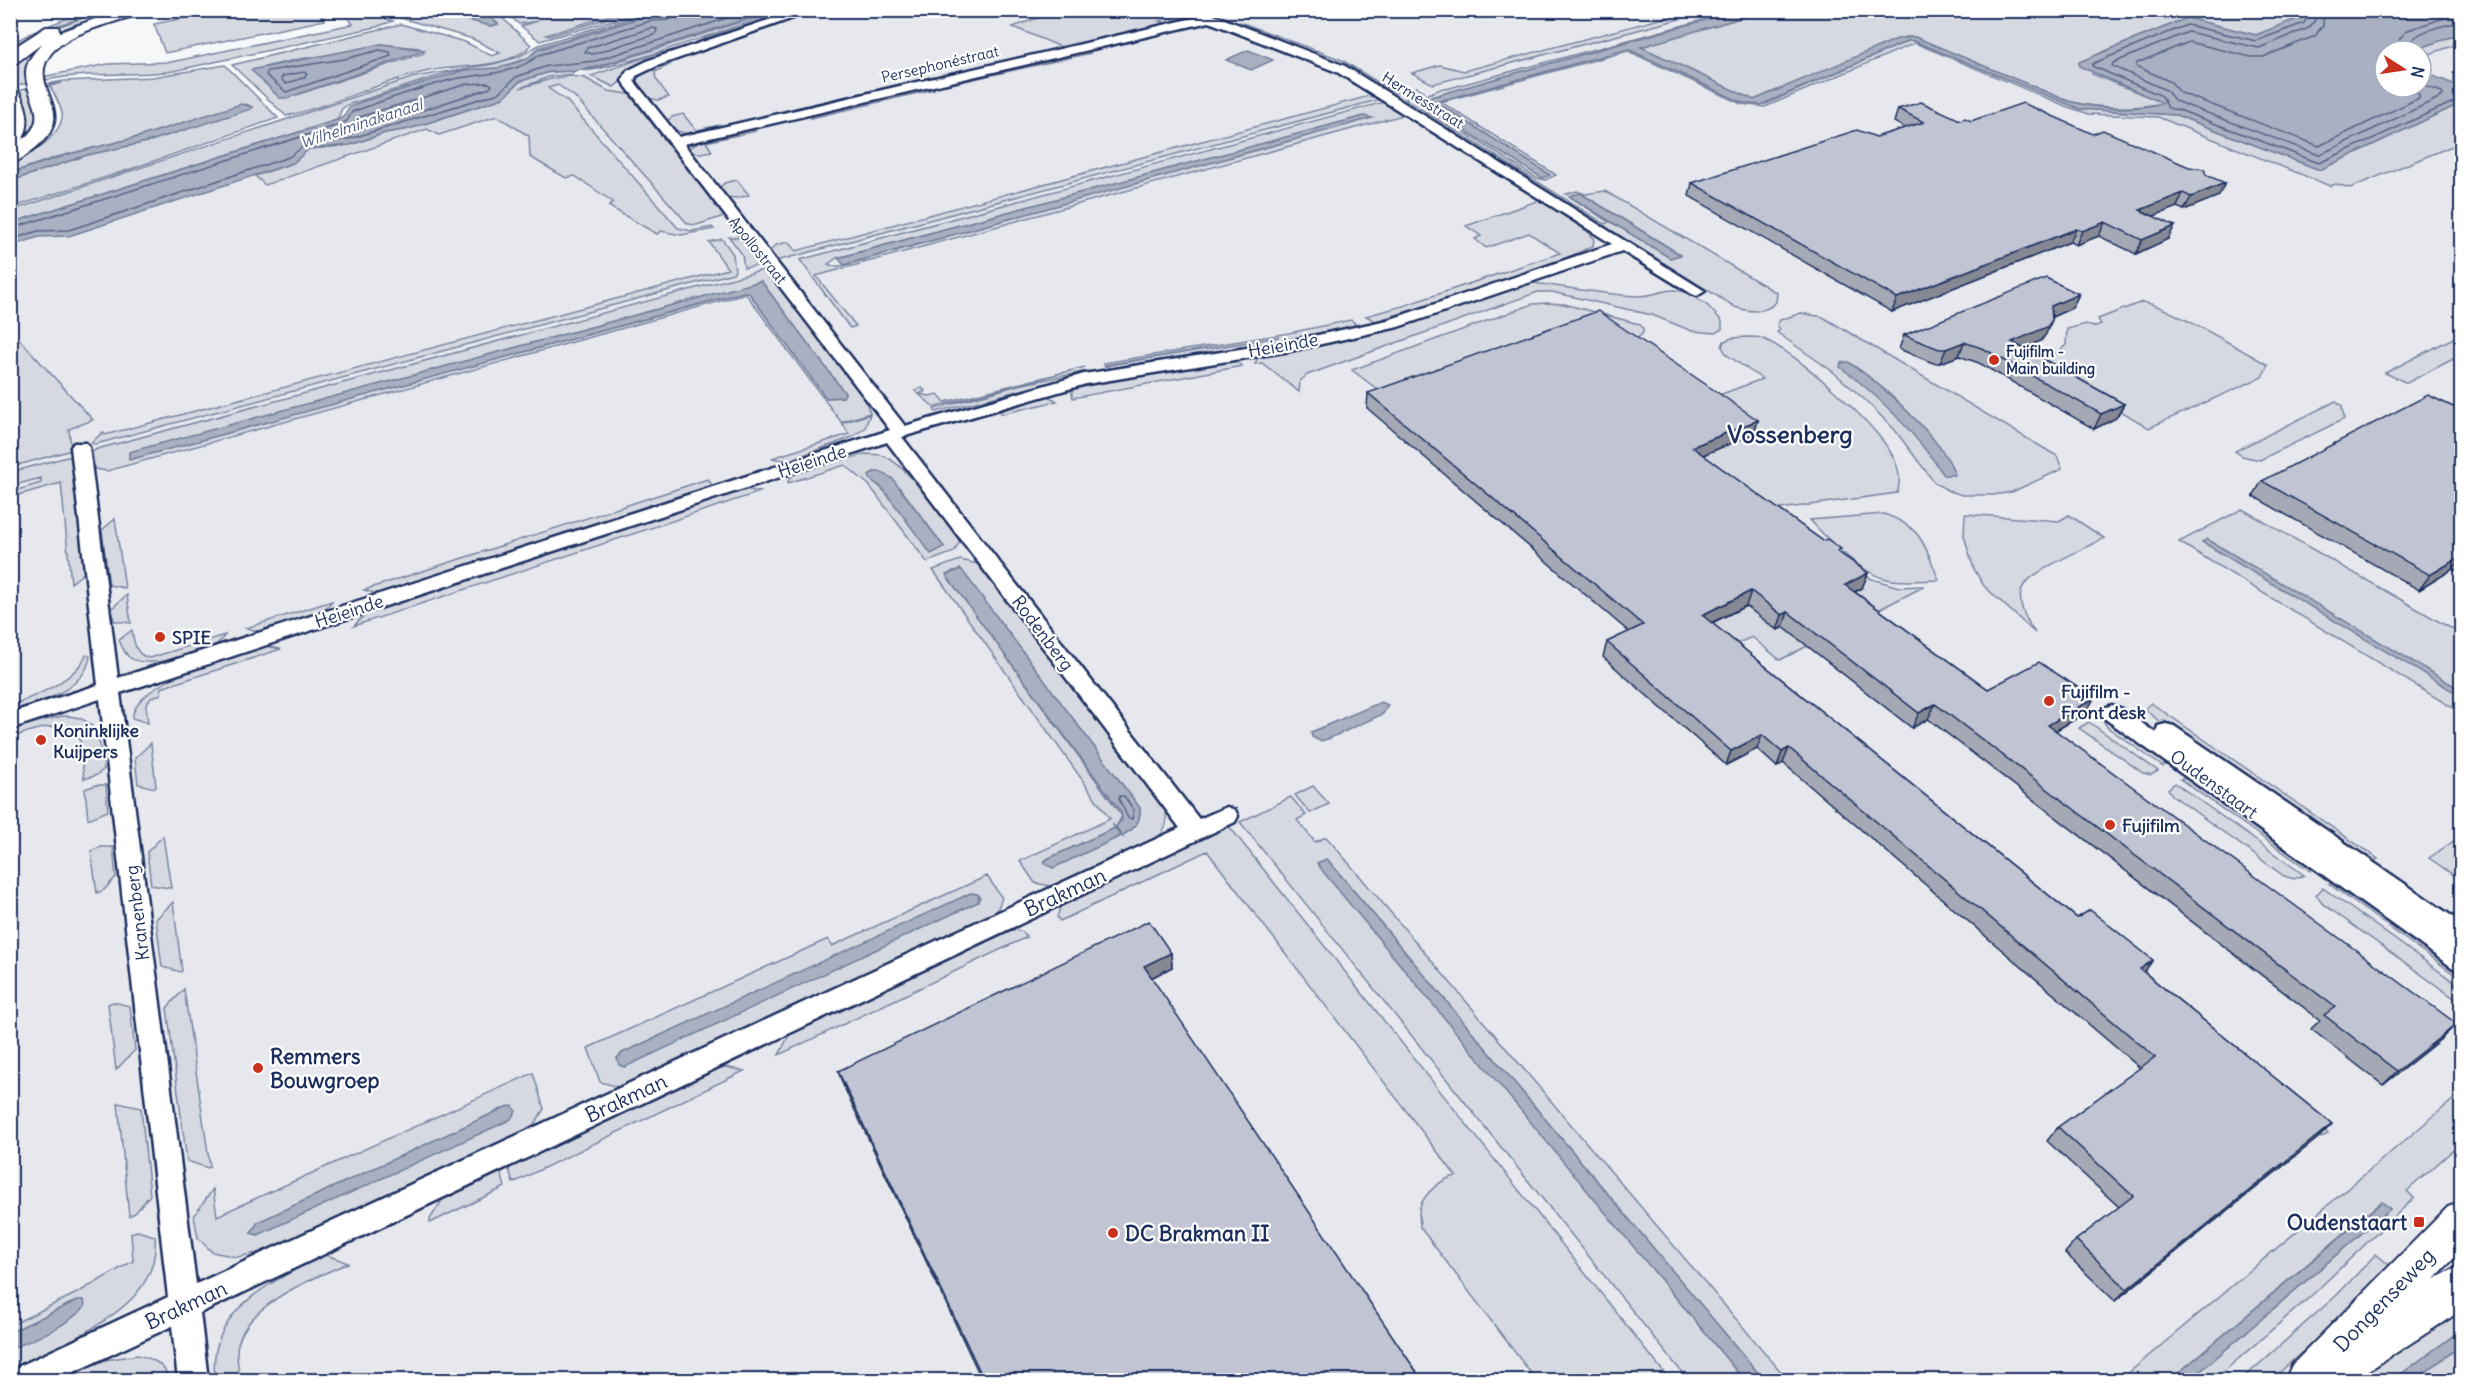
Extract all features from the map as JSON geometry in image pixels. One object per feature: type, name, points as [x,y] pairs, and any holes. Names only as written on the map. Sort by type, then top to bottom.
[{"type":"street","points":[[10,59],[27,45],[54,31],[115,10]]},
{"type":"street","points":[[10,158],[37,138],[45,126],[46,110],[34,77],[34,68],[39,58],[55,43],[72,33],[136,10]]},
{"type":"street","name":"Apollostraat","points":[[811,10],[639,69],[631,75],[628,81],[896,434]]},
{"type":"street","name":"Hermesstraat","points":[[1189,10],[1341,69],[1624,245]]},
{"type":"street","name":"Persephonéstraat","points":[[676,142],[1210,18]]},
{"type":"street","points":[[10,92],[20,122],[17,135],[10,143]]},
{"type":"street","points":[[1624,245],[1697,291]]},
{"type":"street","name":"Heieinde","points":[[10,722],[896,434],[1084,379],[1290,346],[1392,324],[1624,245]]},
{"type":"street","name":"Rodenberg","points":[[896,434],[1195,831]]},
{"type":"street","name":"Kranenberg","points":[[80,447],[192,1380]]},
{"type":"street","name":"Oudenstaart","points":[[2462,936],[2119,709],[2462,961]]},
{"type":"street","name":"Brakman","points":[[24,1380],[1227,816]]},
{"type":"street","name":"Dongenseweg","points":[[2307,1380],[2462,1221]]},
{"type":"street","name":"Dongenseweg","points":[[2316,1380],[2462,1285]]},
{"type":"shaded area","points":[[225,10],[319,11],[325,20],[165,53],[154,24]]},
{"type":"shaded area","points":[[654,10],[681,11],[670,14],[644,15],[538,48],[529,58],[498,68],[451,72],[347,105],[342,109],[337,120],[11,223],[10,211],[414,77],[494,64],[518,57],[539,45]]},
{"type":"shaded area","points":[[1183,10],[1187,18],[1179,23],[1172,18],[1159,21],[1172,25],[1066,49],[1013,27],[1056,11]]},
{"type":"shaded area","points":[[1740,10],[1417,101],[1550,175],[1436,102],[1628,49],[1743,103],[1766,104],[1908,41],[1914,41],[2080,109],[2176,115],[2320,170],[2461,103],[2462,142],[2350,188],[2336,184],[2330,186],[2158,117],[2089,114],[2068,107],[1915,43],[1765,107],[1741,104],[1628,51],[1441,102],[1556,175],[1545,180],[1536,178],[1413,100],[1443,88]]},
{"type":"shaded area","points":[[2290,10],[2305,16],[2256,35],[2187,18],[2098,54],[2092,74],[2164,103],[2128,107],[2092,106],[2068,101],[1915,37],[1905,37],[1754,100],[1641,47],[1646,43],[1765,11]]},
{"type":"shaded area","points":[[92,11],[109,11],[45,33],[11,55],[19,45],[11,50],[11,44],[50,25]]},
{"type":"shaded area","points":[[120,11],[61,37],[30,83],[14,86],[10,68],[14,61],[47,36],[75,24]]},
{"type":"shaded area","points":[[342,11],[362,11],[393,21],[376,27],[173,71],[62,77],[46,80],[46,76],[108,64],[171,62],[353,24]]},
{"type":"shaded area","points":[[377,11],[432,11],[492,26],[498,24],[484,11],[495,11],[531,45],[522,53],[498,62],[416,74],[286,116],[232,65],[401,24],[465,42],[492,56],[500,53],[473,39]],"holes":[[[381,44],[419,48],[424,53],[287,98],[277,95],[252,70]]]},
{"type":"shaded area","points":[[504,11],[525,11],[531,15],[555,11],[624,11],[546,35],[549,36],[632,11],[645,11],[540,41],[521,26],[538,21],[519,24]]},
{"type":"shaded area","points":[[781,11],[644,57],[593,70],[580,70],[597,68]]},
{"type":"shaded area","points":[[789,11],[804,11],[634,67],[623,74],[620,82],[614,87],[591,76],[655,54],[685,48],[708,37]]},
{"type":"shaded area","points":[[790,11],[2461,11],[2461,1380],[11,1380],[11,247],[39,238],[70,237],[395,131]]},
{"type":"shaded area","points":[[1690,11],[1710,11],[1433,84],[1412,73],[1440,65],[1464,71]]},
{"type":"shaded area","points":[[1240,22],[1342,60],[1395,93],[1417,87],[1424,91],[1405,99],[1605,224],[1609,222],[1580,203],[1670,258],[1680,254],[1580,193],[1570,197],[1566,194],[1577,191],[1585,194],[1605,191],[1777,293],[1776,302],[1767,309],[1757,311],[1735,307],[1339,64],[1241,26]]},
{"type":"shaded area","points":[[2461,33],[2461,43],[2433,53],[2433,44]]},
{"type":"shaded area","points":[[1078,51],[1091,53],[947,85],[951,81]]},
{"type":"shaded area","points":[[659,64],[671,64],[655,72],[656,79],[669,97],[658,100],[647,98],[638,86],[637,80],[642,73]]},
{"type":"shaded area","points":[[225,65],[278,118],[11,208],[11,181],[87,155],[147,142],[252,107],[246,104],[138,137],[57,157],[11,173],[11,165],[44,144],[58,129],[61,121],[62,113],[50,86],[62,83],[56,83],[46,87],[55,108],[55,124],[46,137],[29,152],[38,142],[42,85],[64,81],[153,77]]},
{"type":"shaded area","points":[[966,69],[962,73],[803,110],[795,108]]},
{"type":"shaded area","points":[[574,71],[572,74],[549,77],[520,88],[570,76],[585,78],[608,91],[629,94],[724,216],[697,225],[688,224],[575,97],[558,85],[548,88],[567,101],[678,228],[692,231],[712,227],[714,229],[681,235],[661,231],[657,234],[608,206],[613,202],[575,176],[566,178],[530,157],[529,136],[497,116],[439,135],[427,129],[265,185],[255,176],[293,163],[308,149],[350,145],[385,133],[409,129],[503,98],[520,81],[549,72]]},
{"type":"shaded area","points":[[924,87],[935,89],[811,118],[815,113]]},
{"type":"shaded area","points":[[31,88],[40,128],[11,148],[16,91]]},
{"type":"shaded area","points":[[1369,96],[1381,99],[780,260],[775,260],[769,252],[776,245],[788,242],[796,251]]},
{"type":"shaded area","points":[[1384,102],[1403,112],[1403,115],[816,276],[856,326],[850,328],[800,260]],"holes":[[[1364,116],[843,266],[828,264],[837,258]]]},
{"type":"shaded area","points":[[683,114],[696,130],[720,125],[707,133],[692,134],[678,131],[666,122],[672,117]]},
{"type":"shaded area","points":[[745,129],[756,131],[706,142],[712,151],[690,152],[691,147],[705,139]]},
{"type":"shaded area","points":[[737,180],[749,195],[737,198],[725,197],[719,189],[724,183]]},
{"type":"shaded area","points":[[1537,201],[1543,202],[1588,232],[1594,238],[1593,246],[1555,263],[1432,304],[1375,321],[1366,316],[1403,306],[1560,253],[1529,233],[1486,248],[1475,239],[1481,236],[1466,226]]},
{"type":"shaded area","points":[[729,237],[741,238],[761,265],[744,268],[742,254]]},
{"type":"shaded area","points":[[722,239],[733,254],[735,271],[733,273],[96,444],[91,443],[103,432],[105,435],[728,269],[709,242]]},
{"type":"shaded area","points":[[763,270],[767,271],[864,396],[870,413],[841,422],[746,294],[107,471],[95,469],[92,452]],"holes":[[[761,281],[845,393],[843,397],[826,398],[746,292],[129,459],[130,452]]]},
{"type":"shaded area","points":[[1532,283],[1598,293],[1638,296],[1669,290],[1683,291],[1693,294],[1691,295],[1707,305],[1722,321],[1722,329],[1715,333],[1692,331],[1652,315],[1552,292],[1538,292],[1307,375],[1300,381],[1299,392],[1262,363],[1255,364],[1258,357],[1396,325]]},
{"type":"shaded area","points":[[2142,302],[2152,304],[2184,319],[2268,365],[2262,377],[2149,428],[2034,359],[2052,355],[2066,345],[2067,329],[2086,324],[2093,327],[2101,324],[2098,319]]},
{"type":"shaded area","points":[[1533,304],[1564,304],[1639,324],[1643,328],[1643,333],[1637,339],[1390,399],[1352,370]]},
{"type":"shaded area","points":[[1801,313],[1823,317],[2057,456],[2062,469],[2012,492],[1993,495],[1962,495],[1947,490],[1934,482],[1894,429],[1863,398],[1832,371],[1777,332],[1780,330],[1777,324],[1780,320]]},
{"type":"shaded area","points":[[1351,320],[1355,323],[1353,326],[1274,342],[1111,368],[1104,366],[1279,337],[1104,365],[1103,363],[1284,334]]},
{"type":"shaded area","points":[[10,329],[93,420],[69,429],[71,448],[68,451],[11,467]]},
{"type":"shaded area","points":[[2461,334],[2461,355],[2407,383],[2385,373]]},
{"type":"shaded area","points":[[1747,337],[1761,338],[1776,345],[1851,406],[1882,440],[1893,457],[1899,478],[1897,493],[1766,511],[1872,579],[1899,587],[1925,586],[1780,660],[1752,637],[1733,645],[2328,1134],[2321,1138],[1698,629],[1718,583],[1778,630],[1863,588],[1789,534],[1558,478],[1706,400],[1762,379],[1727,355],[1722,347],[1724,341]]},
{"type":"shaded area","points":[[1234,360],[1242,366],[1073,398],[1071,389],[1151,373]]},
{"type":"shaded area","points":[[1085,367],[934,407],[915,391],[922,388],[925,391],[920,394],[929,396],[938,394],[945,402]]},
{"type":"shaded area","points":[[1086,371],[1083,374],[936,412],[934,409],[1019,385]]},
{"type":"shaded area","points":[[1046,395],[1057,401],[1002,414],[997,408]]},
{"type":"shaded area","points":[[2336,401],[2342,406],[2344,419],[2260,460],[2242,456],[2235,451]]},
{"type":"shaded area","points":[[870,414],[865,428],[850,438],[787,461],[772,458],[849,434],[842,423]]},
{"type":"shaded area","points":[[865,454],[884,456],[915,481],[960,541],[954,552],[927,562],[869,485],[845,465],[788,483],[794,473]],"holes":[[[874,472],[901,489],[944,547],[869,475]]]},
{"type":"shaded area","points":[[67,457],[72,458],[85,572],[71,583],[61,483],[11,497],[11,492],[41,483],[41,478],[11,486],[11,472]]},
{"type":"shaded area","points":[[708,479],[712,485],[377,594],[364,590]]},
{"type":"shaded area","points":[[745,489],[760,492],[354,626],[366,613]]},
{"type":"shaded area","points":[[2242,509],[2461,634],[2461,713],[2179,542]]},
{"type":"shaded area","points":[[1884,514],[1897,519],[1915,531],[1925,547],[1939,580],[1900,581],[1877,576],[1846,555],[1810,520]]},
{"type":"shaded area","points":[[1965,514],[2059,521],[2069,515],[2104,538],[2049,566],[2024,585],[2020,597],[2021,604],[2035,633],[1984,586],[1974,569],[1964,536]]},
{"type":"shaded area","points":[[115,519],[125,588],[109,585],[102,530]]},
{"type":"shaded area","points":[[960,560],[978,564],[1164,809],[1167,818],[1166,826],[1155,840],[1056,887],[1035,883],[1020,861],[1110,819],[933,570]],"holes":[[[961,570],[1140,808],[1138,821],[1130,831],[1122,835],[1124,838],[1121,836],[1053,868],[1044,862],[1115,828],[1112,824],[1116,827],[1122,816],[947,575]]]},
{"type":"shaded area","points":[[127,595],[131,623],[114,621],[112,608]]},
{"type":"shaded area","points":[[332,601],[323,612],[261,632],[246,628]]},
{"type":"shaded area","points":[[132,630],[138,651],[150,658],[225,635],[214,647],[204,651],[182,658],[146,662],[129,657],[119,640]]},
{"type":"shaded area","points":[[265,646],[281,649],[161,688],[161,694],[151,698],[146,705],[148,723],[132,718],[138,704],[150,692],[168,681],[210,663]]},
{"type":"shaded area","points":[[86,655],[90,656],[86,668],[70,687],[59,694],[11,713],[11,706],[64,680],[81,664]]},
{"type":"shaded area","points":[[2151,703],[2378,859],[2370,863],[2163,720],[2159,721],[2146,708]]},
{"type":"shaded area","points":[[62,716],[83,720],[95,731],[101,748],[104,769],[97,775],[84,779],[79,733],[71,729],[46,728],[13,737],[14,732],[22,726]]},
{"type":"shaded area","points":[[2110,718],[2115,722],[2116,727],[2166,761],[2163,767],[2107,727],[2104,722]]},
{"type":"shaded area","points":[[2089,722],[2158,771],[2151,775],[2143,773],[2079,728]]},
{"type":"shaded area","points":[[151,743],[155,788],[138,784],[135,758]]},
{"type":"shaded area","points":[[2190,778],[2312,867],[2310,871],[2180,779]]},
{"type":"shaded area","points":[[2175,783],[2304,875],[2294,879],[2284,876],[2172,795],[2168,789]]},
{"type":"shaded area","points":[[96,785],[106,785],[108,811],[88,819],[85,789]]},
{"type":"shaded area","points":[[1313,786],[1329,804],[1310,813],[1295,795]]},
{"type":"shaded area","points":[[1291,797],[1306,815],[1297,820],[1315,842],[1326,837],[1329,840],[1788,1380],[1764,1380],[1327,859],[1317,863],[1744,1380],[1688,1380],[1240,822]]},
{"type":"shaded area","points":[[1229,826],[1670,1380],[1536,1380],[1420,1227],[1419,1209],[1422,1201],[1440,1183],[1456,1176],[1207,851],[1060,921],[1057,917],[1061,905]]},
{"type":"shaded area","points":[[163,836],[171,888],[151,885],[147,852]]},
{"type":"shaded area","points":[[2454,841],[2461,845],[2461,880],[2429,858]]},
{"type":"shaded area","points":[[101,847],[113,847],[116,877],[104,890],[97,893],[91,851]]},
{"type":"shaded area","points":[[987,876],[1002,898],[995,915],[622,1088],[600,1082],[588,1048],[828,939],[832,946]],"holes":[[[971,893],[980,897],[978,902],[622,1067]]]},
{"type":"shaded area","points":[[2335,883],[2461,966],[2461,979],[2329,884]]},
{"type":"shaded area","points":[[2323,888],[2461,987],[2461,1003],[2322,903],[2316,895]]},
{"type":"shaded area","points":[[173,902],[181,972],[162,967],[156,919]]},
{"type":"shaded area","points":[[1010,929],[1023,932],[1027,937],[779,1055],[790,1033]]},
{"type":"shaded area","points":[[184,989],[210,1167],[208,1168],[187,1161],[167,1008]]},
{"type":"shaded area","points":[[113,1002],[130,1006],[135,1050],[116,1070],[108,1004]]},
{"type":"shaded area","points":[[721,1066],[744,1071],[513,1183],[508,1166]]},
{"type":"shaded area","points":[[533,1073],[544,1109],[531,1130],[337,1222],[257,1253],[237,1257],[212,1252],[198,1238],[194,1216],[213,1189],[217,1216]],"holes":[[[509,1106],[258,1235],[251,1233],[258,1222]]]},
{"type":"shaded area","points":[[2461,1093],[2461,1143],[2407,1191],[2414,1198],[2311,1296],[2214,1380],[2190,1380],[2390,1209],[2381,1202],[2170,1380],[2120,1380]]},
{"type":"shaded area","points":[[118,1103],[141,1108],[150,1195],[135,1213],[129,1216]]},
{"type":"shaded area","points":[[500,1170],[505,1187],[430,1223],[430,1219],[444,1197]]},
{"type":"shaded area","points":[[137,1231],[155,1236],[155,1254],[144,1284],[134,1296],[109,1318],[11,1373],[11,1349],[48,1332],[82,1310],[78,1300],[11,1332],[11,1325],[79,1292],[133,1261],[131,1233]]},
{"type":"shaded area","points":[[324,1254],[348,1263],[301,1285],[268,1304],[244,1329],[238,1344],[240,1380],[215,1380],[215,1355],[221,1334],[232,1317],[264,1288]]},
{"type":"shaded area","points":[[2376,1254],[2390,1266],[2330,1327],[2271,1380],[2241,1380],[2337,1295]]},
{"type":"shaded area","points":[[2461,1307],[2461,1330],[2393,1380],[2354,1380]]},
{"type":"shaded area","points":[[2461,1345],[2461,1380],[2415,1380],[2459,1347]]},
{"type":"shaded area","points":[[137,1355],[157,1363],[165,1370],[170,1380],[57,1380],[105,1360]]},
{"type":"water","name":"Wilhelminakanaal","points":[[681,10],[771,11],[596,67],[576,71],[549,72],[519,82],[503,98],[409,129],[385,133],[350,145],[309,149],[293,163],[69,236],[39,237],[11,246],[11,223],[337,120],[343,117],[349,107],[364,101],[465,70],[498,68],[527,59],[537,50],[649,15],[668,15]]},
{"type":"water","points":[[432,11],[484,11],[498,24],[490,26]]},
{"type":"water","points":[[1740,11],[1765,11],[1641,47],[1754,100],[1897,39],[1915,37],[2068,101],[2091,106],[2128,108],[2163,103],[2079,66],[2079,62],[2187,18],[2256,35],[2304,16],[2290,11],[2461,11],[2461,33],[2433,44],[2433,39],[2373,39],[2373,99],[2433,99],[2433,76],[2461,87],[2461,103],[2320,170],[2176,115],[2080,109],[1914,41],[1908,41],[1761,105],[1743,103],[1628,49],[1436,102],[1550,175],[1542,178],[1417,101]]},
{"type":"water","points":[[381,44],[426,50],[287,98],[280,98],[251,70]]},
{"type":"water","points":[[1248,50],[1273,60],[1251,70],[1226,60]]},
{"type":"water","points":[[241,104],[252,107],[147,142],[87,155],[11,181],[11,173],[69,154],[138,137]]},
{"type":"water","points":[[1364,116],[1372,118],[844,265],[838,258]]},
{"type":"water","points":[[1580,193],[1681,255],[1670,258],[1569,196]]},
{"type":"water","points":[[761,281],[845,393],[843,397],[826,398],[749,293],[744,292],[129,460],[129,452]]},
{"type":"water","points":[[1848,362],[1876,383],[1925,429],[1949,461],[1955,475],[1944,475],[1896,416],[1840,367],[1841,363]]},
{"type":"water","points":[[880,472],[892,478],[944,547],[931,554],[883,489],[870,479],[869,475]]},
{"type":"water","points":[[2207,539],[2461,690],[2461,696],[2202,542]]},
{"type":"water","points":[[961,569],[1140,808],[1138,821],[1130,831],[1122,835],[1116,827],[1122,819],[1121,812],[946,575]]},
{"type":"water","points":[[1381,702],[1388,705],[1383,714],[1328,739],[1320,741],[1312,737],[1311,732]]},
{"type":"water","points":[[1115,828],[1121,836],[1053,868],[1044,864],[1047,859]]},
{"type":"water","points":[[1327,859],[1764,1380],[1744,1380],[1325,874],[1317,863]]},
{"type":"water","points":[[971,893],[979,895],[978,902],[625,1067],[619,1065],[617,1058],[622,1053]]},
{"type":"water","points":[[513,1106],[516,1112],[510,1120],[258,1235],[251,1233],[258,1222],[506,1107]]},
{"type":"water","points":[[2382,1202],[2390,1209],[2190,1380],[2170,1380]]},
{"type":"water","points":[[78,1300],[84,1300],[85,1306],[69,1320],[11,1349],[11,1332]]},
{"type":"water","points":[[2461,1330],[2461,1345],[2415,1380],[2393,1380]]},
{"type":"building","points":[[1921,102],[1960,120],[1965,118],[1971,121],[2023,103],[2093,134],[2103,130],[2189,167],[2204,169],[2206,175],[2225,183],[2191,197],[2183,193],[2140,210],[2175,226],[2142,240],[2105,222],[2082,231],[2076,229],[1897,298],[1692,183],[1857,130],[1876,137],[1924,122],[1898,109]]},
{"type":"building","points":[[2046,278],[2079,294],[2051,306],[2052,320],[2047,327],[2012,342],[2124,404],[2101,414],[1984,349],[1964,342],[1946,349],[1939,349],[1904,335]]},
{"type":"building","name":"Fujifilm","points":[[1598,311],[1758,420],[1692,447],[1823,541],[1827,539],[1841,549],[1837,551],[1868,573],[1845,585],[1988,689],[2039,662],[2094,698],[2048,725],[2457,1024],[2397,1071],[2324,1015],[2335,1007],[1935,704],[1919,713],[1788,612],[1782,615],[1751,591],[1702,615],[2077,918],[2090,910],[2153,960],[2140,969],[2332,1124],[2127,1289],[2076,1240],[2133,1196],[2058,1127],[2155,1057],[1789,748],[1782,752],[1762,735],[1731,751],[1607,642],[1643,625],[1368,393]]},
{"type":"building","points":[[2428,395],[2462,411],[2462,556],[2430,575],[2262,481]]},
{"type":"building","name":"DC Brakman II","points":[[1149,921],[1171,953],[1144,966],[1422,1380],[984,1380],[838,1071]]},
{"type":"place","name":"Fujifilm - Main building","points":[[1994,360]]},
{"type":"place","name":"SPIE","points":[[160,637]]},
{"type":"place","name":"Fujifilm - Front desk","points":[[2049,701]]},
{"type":"place","name":"Koninklijke Kuijpers","points":[[41,740]]},
{"type":"place","name":"Fujifilm","points":[[2110,825]]},
{"type":"place","name":"Remmers Bouwgroep","points":[[258,1068]]},
{"type":"place","name":"Oudenstaart","points":[[2419,1222]]},
{"type":"place","name":"DC Brakman II","points":[[1113,1233]]},
{"type":"district","name":"Vossenberg","points":[[1790,434]]}]
